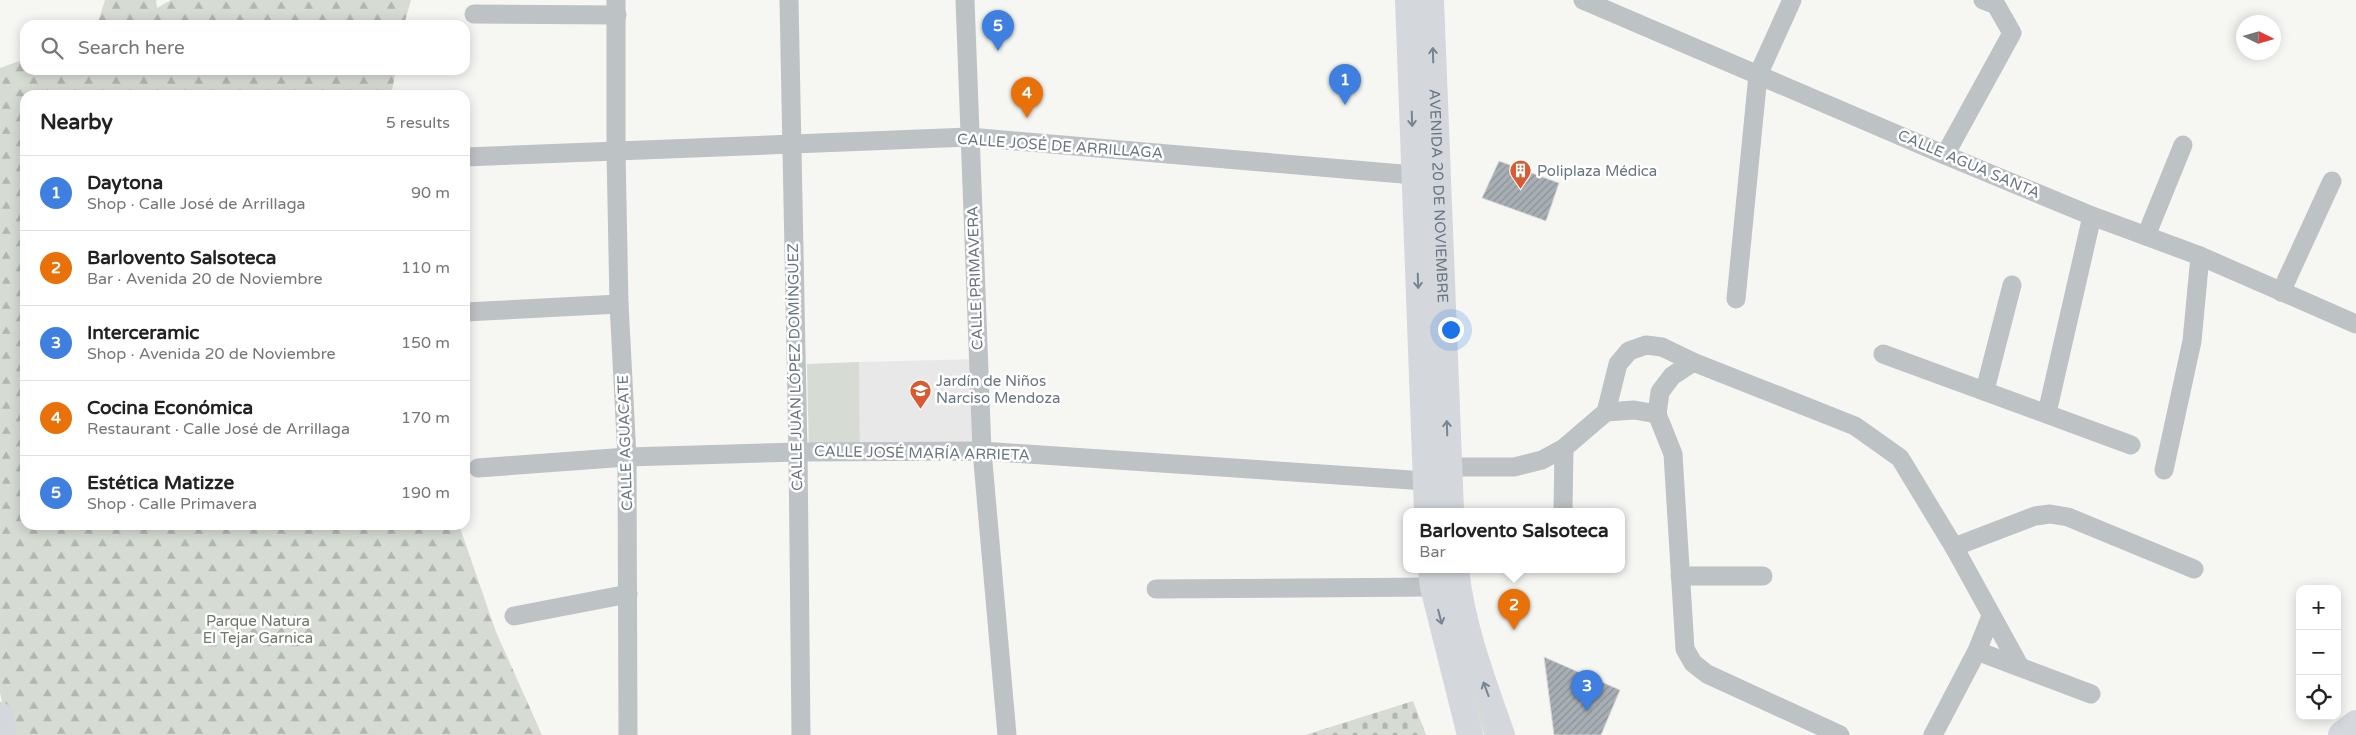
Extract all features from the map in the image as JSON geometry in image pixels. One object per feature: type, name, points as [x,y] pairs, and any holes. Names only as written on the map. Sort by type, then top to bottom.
[{"type":"highway","points":[[2342,735],[2356,724]]},
{"type":"main road","name":"AVENIDA 20 DE NOVIEMBRE","points":[[1408,0],[1427,508]]},
{"type":"main road","name":"AVENIDA 20 DE NOVIEMBRE","points":[[1431,0],[1451,508]]},
{"type":"main road","points":[[1456,573],[1458,592],[1482,680],[1502,735]]},
{"type":"main road","points":[[1432,578],[1470,735]]},
{"type":"main road","points":[[0,715],[4,735]]},
{"type":"street","name":"CALLE JUAN LÓPEZ DOMÍNGUEZ","points":[[789,0],[790,144],[798,452],[801,735]]},
{"type":"street","name":"CALLE PRIMAVERA","points":[[965,0],[982,451],[1007,735]]},
{"type":"street","name":"CALLE AGUA SANTA","points":[[1583,0],[1945,155],[2092,216],[2200,256],[2356,324]]},
{"type":"street","points":[[1736,299],[1758,75],[1792,0]]},
{"type":"street","points":[[1945,155],[2012,33],[1996,5],[1983,0]]},
{"type":"street","points":[[474,14],[616,8]]},
{"type":"street","name":"CALLE AGUACATE","points":[[616,8],[619,304],[627,457],[628,735]]},
{"type":"street","name":"CALLE JOSÉ DE ARRILLAGA","points":[[470,157],[969,137],[1414,175]]},
{"type":"street","points":[[2146,236],[2183,145]]},
{"type":"street","points":[[2281,292],[2332,180]]},
{"type":"street","points":[[2047,412],[2092,216]]},
{"type":"street","points":[[2164,470],[2192,341],[2200,256]]},
{"type":"street","points":[[1985,390],[2012,286]]},
{"type":"street","points":[[470,312],[619,304]]},
{"type":"street","points":[[1449,467],[1514,467],[1542,460],[1564,448],[1606,412],[1618,364],[1629,352],[1646,345],[1662,348],[1855,426],[1900,458],[1954,548],[1990,616],[2019,665]]},
{"type":"street","points":[[1883,354],[2047,412],[2131,445]]},
{"type":"street","points":[[1693,362],[1672,376],[1660,392],[1657,414],[1673,454],[1685,649],[1693,663],[1708,674],[1840,735]]},
{"type":"street","points":[[1606,412],[1634,410],[1657,414]]},
{"type":"street","points":[[1564,448],[1564,508]]},
{"type":"street","name":"CALLE JOSÉ MARÍA ARRIETA","points":[[478,468],[627,457],[798,452],[982,451],[1426,481]]},
{"type":"street","points":[[1954,548],[2035,516],[2050,514],[2068,517],[2194,569]]},
{"type":"street","points":[[1680,576],[1764,576]]},
{"type":"street","points":[[1156,589],[1432,578]]},
{"type":"street","points":[[514,616],[628,594]]},
{"type":"street","points":[[1933,735],[1977,651],[1990,616]]},
{"type":"street","points":[[1977,651],[2019,665],[2092,694]]},
{"type":"shaded area","name":"Jardín de Niños Narciso Mendoza","points":[[980,359],[983,456],[860,456],[859,362]]},
{"type":"green space","points":[[105,0],[156,0],[157,8],[171,0],[411,0],[405,20],[99,20]]},
{"type":"green space","name":"Parque Natura El Tejar Garnica","points":[[20,61],[20,75],[395,75],[392,90],[20,90],[20,530],[461,530],[496,632],[542,735],[8,735],[0,692],[0,68]]},
{"type":"green space","points":[[859,362],[860,456],[809,457],[807,364]]},
{"type":"green space","points":[[1448,573],[1489,735],[1484,735],[1467,678]]},
{"type":"green space","points":[[1413,701],[1426,735],[1305,735]]},
{"type":"building","name":"Poliplaza Médica","points":[[1499,161],[1559,183],[1546,221],[1482,198]]},
{"type":"building","points":[[1544,657],[1620,690],[1601,735],[1554,735]]},
{"type":"place","name":"Estética Matizze","points":[[998,51]]},
{"type":"place","name":"Daytona","points":[[1345,105]]},
{"type":"place","name":"Cocina Económica","points":[[1027,118]]},
{"type":"place","name":"Poliplaza Médica","points":[[1521,190]]},
{"type":"place","name":"Jardín de Niños Narciso Mendoza","points":[[920,409]]},
{"type":"place","name":"Barlovento Salsoteca","points":[[1514,630]]},
{"type":"place","name":"Interceramic","points":[[1587,711]]}]
